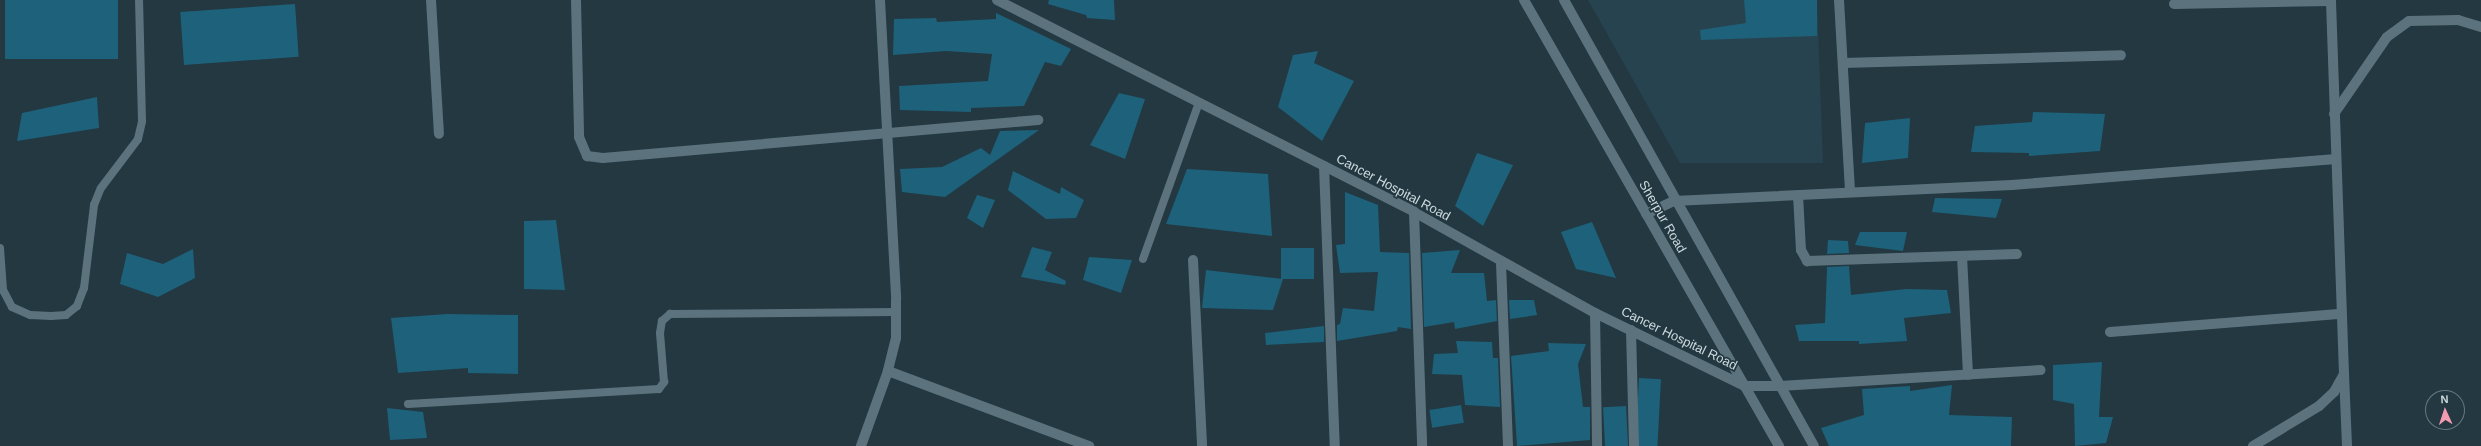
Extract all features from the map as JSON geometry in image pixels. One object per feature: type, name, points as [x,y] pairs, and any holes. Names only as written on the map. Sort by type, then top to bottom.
[{"type":"street","points":[[431,0],[439,134]]},
{"type":"street","points":[[576,0],[578,137],[587,156],[603,158],[890,135],[1038,120]]},
{"type":"street","points":[[861,446],[888,371],[896,338],[890,135],[880,0]]},
{"type":"street","name":"Cancer Hospital Road","points":[[997,0],[1414,212],[1502,263],[1595,313],[1745,386],[1780,386],[2041,370]]},
{"type":"street","name":"Sherpur Road","points":[[1524,0],[1779,446]]},
{"type":"street","name":"Sherpur Road","points":[[1564,0],[1674,201],[1814,446]]},
{"type":"street","points":[[1839,0],[1850,192]]},
{"type":"street","points":[[2174,4],[2331,0],[2341,314],[2347,446]]},
{"type":"street","points":[[2334,114],[2387,37],[2409,21],[2458,20],[2481,27]]},
{"type":"street","points":[[1842,63],[2121,55]]},
{"type":"street","points":[[1646,214],[1674,201],[1798,194],[2012,186],[2336,159]]},
{"type":"street","points":[[1324,166],[1335,446]]},
{"type":"street","points":[[1798,194],[1801,250],[1808,261],[2017,254]]},
{"type":"street","points":[[1414,212],[1422,446]]},
{"type":"street","points":[[1962,256],[1968,374]]},
{"type":"street","points":[[1193,260],[1202,446]]},
{"type":"street","points":[[1502,263],[1508,446]]},
{"type":"street","points":[[1595,313],[1597,446]]},
{"type":"street","points":[[2110,332],[2341,314]]},
{"type":"street","points":[[1630,330],[1634,446]]},
{"type":"street","points":[[888,371],[1089,446]]},
{"type":"street","points":[[2254,446],[2319,406],[2334,392],[2344,374]]},
{"type":"lane","points":[[0,248],[3,290],[12,307],[30,315],[52,316],[66,315],[77,306],[84,288],[94,205],[101,188],[138,139],[142,121],[139,0]]},
{"type":"lane","points":[[1143,259],[1200,103]]},
{"type":"lane","points":[[408,404],[659,389],[664,382],[660,333],[662,321],[670,314],[896,312]]},
{"type":"shaded area","points":[[1588,0],[1817,0],[1823,163],[1680,163]]},
{"type":"building","points":[[5,0],[118,0],[118,59],[5,59]]},
{"type":"building","points":[[1049,0],[1114,0],[1115,20],[1087,18],[1086,15],[1048,4]]},
{"type":"building","points":[[1744,0],[1817,0],[1817,36],[1701,40],[1700,30],[1746,23]]},
{"type":"building","points":[[295,4],[299,57],[184,65],[180,12]]},
{"type":"building","points":[[996,13],[1071,49],[1061,66],[1045,62],[1024,106],[971,108],[971,112],[900,110],[899,86],[988,81],[992,54],[946,51],[893,55],[894,19],[936,18],[937,22],[996,19]]},
{"type":"building","points":[[1318,51],[1314,63],[1354,81],[1322,141],[1278,107],[1293,55]]},
{"type":"building","points":[[1119,93],[1145,99],[1125,159],[1090,145]]},
{"type":"building","points":[[97,97],[99,128],[17,141],[22,113]]},
{"type":"building","points":[[2033,112],[2105,114],[2100,151],[2029,156],[2029,153],[1971,152],[1975,126],[2032,122]]},
{"type":"building","points":[[1910,118],[1908,158],[1862,163],[1865,123]]},
{"type":"building","points":[[1039,130],[945,197],[902,192],[900,169],[942,167],[981,148],[990,155],[1000,131]]},
{"type":"building","points":[[1477,153],[1513,165],[1483,226],[1455,206]]},
{"type":"building","points":[[1187,169],[1268,174],[1272,236],[1166,224]]},
{"type":"building","points":[[1013,171],[1060,194],[1061,187],[1084,200],[1076,218],[1046,219],[1008,190]]},
{"type":"building","points":[[1345,192],[1378,205],[1380,252],[1409,253],[1411,329],[1398,327],[1397,331],[1337,341],[1337,325],[1340,324],[1343,308],[1374,311],[1378,272],[1340,273],[1336,245],[1345,244]]},
{"type":"building","points":[[977,195],[995,200],[983,228],[967,218]]},
{"type":"building","points":[[1935,198],[2002,199],[1996,218],[1932,212]]},
{"type":"building","points":[[556,220],[565,290],[524,289],[524,221]]},
{"type":"building","points":[[1592,222],[1616,278],[1576,269],[1561,232]]},
{"type":"building","points":[[1860,232],[1907,232],[1903,251],[1855,245]]},
{"type":"building","points":[[1828,240],[1848,241],[1849,253],[1827,254]]},
{"type":"building","points":[[1032,247],[1052,252],[1045,270],[1066,281],[1065,285],[1021,277]]},
{"type":"building","points":[[1281,248],[1314,248],[1314,279],[1281,279]]},
{"type":"building","points":[[193,249],[195,278],[158,297],[120,284],[127,253],[163,264]]},
{"type":"building","points":[[1460,250],[1451,273],[1484,273],[1487,301],[1496,300],[1497,321],[1455,329],[1454,322],[1424,327],[1422,253]]},
{"type":"building","points":[[1089,257],[1132,260],[1121,293],[1083,280]]},
{"type":"building","points":[[1849,266],[1851,295],[1906,289],[1947,290],[1951,313],[1904,318],[1907,341],[1859,344],[1859,341],[1799,341],[1795,325],[1825,323],[1827,267]]},
{"type":"building","points":[[1206,270],[1283,279],[1273,310],[1202,308]]},
{"type":"building","points":[[1509,300],[1534,300],[1537,315],[1510,319]]},
{"type":"building","points":[[447,314],[518,315],[518,374],[468,373],[468,368],[398,373],[391,318]]},
{"type":"building","points":[[1324,326],[1324,342],[1266,345],[1265,333]]},
{"type":"building","points":[[1456,341],[1492,342],[1493,358],[1498,358],[1500,407],[1465,405],[1462,375],[1432,374],[1434,354],[1458,353]]},
{"type":"building","points":[[1548,343],[1586,344],[1578,364],[1583,407],[1590,407],[1590,440],[1517,446],[1511,356],[1549,351]]},
{"type":"building","points":[[2102,362],[2099,417],[2113,417],[2106,443],[2075,446],[2074,404],[2053,400],[2053,365]]},
{"type":"building","points":[[1639,378],[1661,379],[1657,446],[1635,446]]},
{"type":"building","points":[[1952,385],[1949,415],[2012,417],[2011,446],[1829,446],[1821,428],[1864,415],[1862,389],[1910,386],[1910,391]]},
{"type":"building","points":[[1461,405],[1464,423],[1432,428],[1429,410]]},
{"type":"building","points":[[1626,406],[1628,446],[1605,446],[1603,407]]},
{"type":"building","points":[[387,408],[423,412],[427,438],[390,440]]}]
